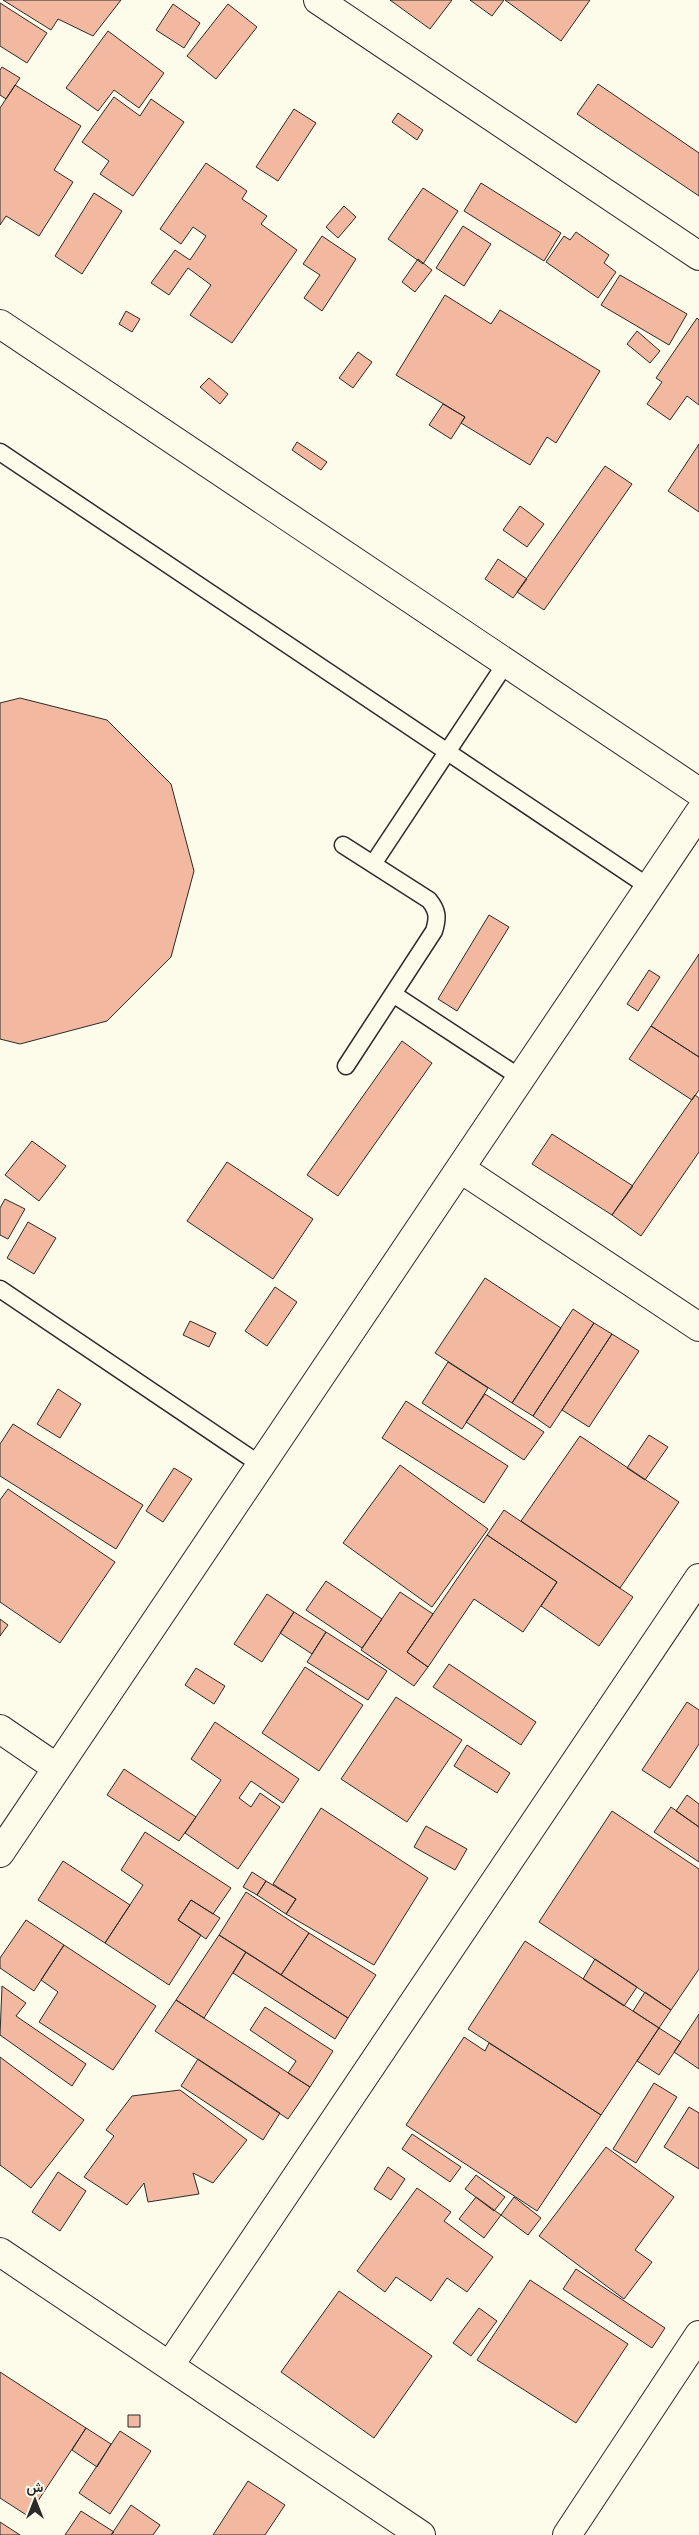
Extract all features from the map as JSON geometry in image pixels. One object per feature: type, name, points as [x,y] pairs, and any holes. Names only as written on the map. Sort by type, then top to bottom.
[{"type":"street","points":[[318,0],[699,256]]},
{"type":"street","points":[[1,327],[699,792]]},
{"type":"street","points":[[0,1853],[699,813]]},
{"type":"street","points":[[460,1169],[699,1327]]},
{"type":"street","points":[[170,2365],[699,1578]]},
{"type":"street","points":[[0,1729],[57,1768]]},
{"type":"street","points":[[0,2252],[421,2535]]},
{"type":"street","points":[[567,2535],[699,2335]]},
{"type":"lane","points":[[0,452],[649,887]]},
{"type":"lane","points":[[373,864],[506,663]]},
{"type":"lane","points":[[342,845],[429,900],[436,909],[438,920],[434,931],[346,1066]]},
{"type":"lane","points":[[393,994],[521,1078]]},
{"type":"lane","points":[[0,1289],[261,1465]]},
{"type":"building","points":[[3,0],[121,0],[93,36],[58,19],[51,30]]},
{"type":"building","points":[[390,0],[452,0],[430,29]]},
{"type":"building","points":[[470,0],[504,0],[492,16]]},
{"type":"building","points":[[505,0],[590,0],[561,41]]},
{"type":"building","points":[[0,3],[47,33],[27,63],[0,46]]},
{"type":"building","points":[[173,4],[200,23],[184,48],[156,30]]},
{"type":"building","points":[[228,4],[257,27],[216,79],[187,56]]},
{"type":"building","points":[[108,31],[164,73],[139,108],[114,90],[98,111],[66,88]]},
{"type":"building","points":[[2,67],[20,78],[6,99],[0,95],[0,70]]},
{"type":"building","points":[[598,84],[699,153],[699,196],[577,114]]},
{"type":"building","points":[[15,85],[81,126],[54,170],[73,182],[39,236],[6,216],[0,225],[0,108]]},
{"type":"building","points":[[114,97],[140,116],[151,99],[184,122],[133,196],[100,174],[109,161],[82,142]]},
{"type":"building","points":[[294,109],[316,123],[278,181],[256,167]]},
{"type":"building","points":[[398,113],[423,130],[417,140],[392,122]]},
{"type":"building","points":[[206,163],[247,191],[242,199],[267,216],[261,224],[297,250],[232,343],[190,315],[211,285],[188,268],[169,295],[151,283],[175,250],[190,260],[206,236],[193,227],[181,244],[160,229]]},
{"type":"building","points":[[481,183],[561,233],[544,261],[464,211]]},
{"type":"building","points":[[423,188],[458,211],[423,264],[388,239]]},
{"type":"building","points":[[94,193],[122,211],[82,274],[55,256]]},
{"type":"building","points":[[344,206],[356,217],[338,238],[326,227]]},
{"type":"building","points":[[463,226],[491,244],[464,286],[436,268]]},
{"type":"building","points":[[576,232],[609,255],[604,263],[616,272],[598,298],[546,262],[564,236],[570,240]]},
{"type":"building","points":[[322,236],[356,259],[322,311],[304,298],[320,275],[303,264]]},
{"type":"building","points":[[418,259],[432,270],[415,292],[402,282]]},
{"type":"building","points":[[620,275],[687,314],[669,345],[601,305]]},
{"type":"building","points":[[445,295],[491,324],[500,310],[600,371],[556,443],[547,437],[530,465],[461,423],[465,417],[396,375]]},
{"type":"building","points":[[126,311],[140,319],[132,332],[119,324]]},
{"type":"building","points":[[697,318],[699,320],[699,405],[687,396],[670,420],[647,404],[662,382],[656,378]]},
{"type":"building","points":[[637,331],[660,351],[650,363],[627,344]]},
{"type":"building","points":[[358,352],[372,362],[353,388],[339,378]]},
{"type":"building","points":[[209,378],[228,394],[220,404],[200,387]]},
{"type":"building","points":[[443,404],[465,417],[451,439],[429,425]]},
{"type":"building","points":[[297,442],[327,462],[321,470],[292,450]]},
{"type":"building","points":[[699,444],[699,512],[668,491]]},
{"type":"building","points":[[605,466],[632,484],[544,610],[517,592]]},
{"type":"building","points":[[520,506],[544,524],[527,547],[503,530]]},
{"type":"building","points":[[498,559],[527,579],[513,598],[485,579]]},
{"type":"building","points":[[20,698],[107,720],[171,784],[194,871],[171,957],[107,1021],[20,1044],[0,1039],[0,703]]},
{"type":"building","points":[[489,915],[509,927],[457,1011],[438,999]]},
{"type":"building","points":[[699,954],[699,1057],[651,1026]]},
{"type":"building","points":[[649,970],[660,977],[638,1011],[627,1004]]},
{"type":"building","points":[[651,1026],[699,1057],[699,1090],[692,1100],[629,1059]]},
{"type":"building","points":[[402,1041],[432,1063],[338,1196],[307,1175]]},
{"type":"building","points":[[695,1095],[699,1098],[699,1152],[641,1236],[612,1215]]},
{"type":"building","points":[[552,1134],[633,1186],[612,1215],[532,1164]]},
{"type":"building","points":[[32,1141],[66,1166],[39,1201],[5,1175]]},
{"type":"building","points":[[227,1162],[313,1219],[273,1279],[187,1221]]},
{"type":"building","points":[[5,1199],[25,1209],[8,1239],[0,1235],[0,1208]]},
{"type":"building","points":[[28,1222],[56,1238],[34,1274],[7,1258]]},
{"type":"building","points":[[485,1278],[561,1328],[512,1403],[435,1353]]},
{"type":"building","points":[[275,1287],[297,1302],[267,1346],[245,1331]]},
{"type":"building","points":[[573,1309],[594,1323],[533,1416],[512,1403]]},
{"type":"building","points":[[190,1321],[216,1333],[209,1347],[183,1335]]},
{"type":"building","points":[[594,1323],[612,1334],[550,1428],[533,1416]]},
{"type":"building","points":[[612,1334],[639,1351],[589,1427],[562,1410]]},
{"type":"building","points":[[448,1362],[488,1388],[462,1429],[422,1403]]},
{"type":"building","points":[[58,1389],[81,1404],[60,1438],[37,1424]]},
{"type":"building","points":[[485,1394],[544,1432],[524,1460],[466,1422]]},
{"type":"building","points":[[406,1401],[508,1466],[484,1503],[382,1438]]},
{"type":"building","points":[[13,1424],[143,1505],[116,1549],[0,1476],[0,1444]]},
{"type":"building","points":[[649,1435],[668,1447],[645,1480],[627,1468]]},
{"type":"building","points":[[580,1436],[679,1502],[620,1588],[521,1521]]},
{"type":"building","points":[[400,1465],[488,1529],[432,1607],[343,1543]]},
{"type":"building","points":[[174,1468],[192,1479],[163,1522],[146,1511]]},
{"type":"building","points":[[8,1489],[115,1562],[60,1643],[0,1602],[0,1500]]},
{"type":"building","points":[[504,1510],[633,1597],[599,1646],[541,1606],[557,1582],[487,1535]]},
{"type":"building","points":[[487,1535],[557,1582],[523,1632],[474,1599],[428,1667],[407,1652]]},
{"type":"building","points":[[326,1581],[382,1619],[362,1648],[306,1610]]},
{"type":"building","points":[[400,1592],[433,1614],[407,1652],[428,1667],[414,1686],[361,1650]]},
{"type":"building","points":[[267,1594],[294,1612],[262,1662],[234,1644]]},
{"type":"building","points":[[294,1612],[326,1632],[312,1654],[280,1633]]},
{"type":"building","points":[[0,1619],[8,1625],[0,1636]]},
{"type":"building","points":[[326,1632],[387,1671],[368,1700],[307,1662]]},
{"type":"building","points":[[449,1664],[536,1722],[521,1745],[433,1687]]},
{"type":"building","points":[[305,1667],[363,1705],[319,1771],[262,1733]]},
{"type":"building","points":[[196,1668],[225,1686],[214,1704],[185,1685]]},
{"type":"building","points":[[396,1697],[462,1740],[407,1822],[341,1779]]},
{"type":"building","points":[[687,1702],[699,1710],[699,1744],[670,1788],[642,1770]]},
{"type":"building","points":[[215,1722],[299,1779],[283,1803],[251,1781],[239,1798],[251,1807],[260,1793],[280,1807],[238,1869],[185,1833],[221,1780],[191,1759]]},
{"type":"building","points":[[467,1745],[510,1773],[497,1793],[454,1766]]},
{"type":"building","points":[[124,1769],[196,1817],[179,1841],[107,1795]]},
{"type":"building","points":[[687,1795],[699,1804],[699,1827],[676,1811]]},
{"type":"building","points":[[671,1807],[699,1827],[699,1862],[654,1832]]},
{"type":"building","points":[[321,1808],[428,1878],[374,1965],[286,1914],[296,1899],[273,1884]]},
{"type":"building","points":[[612,1811],[699,1869],[699,1969],[671,2010],[539,1922]]},
{"type":"building","points":[[426,1826],[467,1849],[455,1870],[414,1847]]},
{"type":"building","points":[[145,1832],[231,1888],[213,1914],[191,1900],[178,1920],[201,1935],[169,1985],[105,1943],[143,1885],[121,1870]]},
{"type":"building","points":[[63,1861],[130,1905],[105,1943],[38,1900]]},
{"type":"building","points":[[252,1872],[266,1881],[257,1895],[243,1887]]},
{"type":"building","points":[[266,1881],[296,1899],[286,1914],[257,1895]]},
{"type":"building","points":[[246,1892],[309,1933],[281,1975],[219,1935]]},
{"type":"building","points":[[191,1900],[220,1918],[206,1939],[178,1920]]},
{"type":"building","points":[[26,1920],[64,1945],[34,1991],[0,1968],[0,1958]]},
{"type":"building","points":[[309,1933],[376,1975],[348,2018],[281,1975]]},
{"type":"building","points":[[219,1935],[246,1952],[204,2018],[176,2000]]},
{"type":"building","points":[[525,1941],[659,2028],[601,2115],[468,2029]]},
{"type":"building","points":[[64,1945],[156,2006],[113,2070],[39,2022],[58,1992],[41,1980]]},
{"type":"building","points":[[246,1952],[348,2018],[335,2039],[233,1973]]},
{"type":"building","points":[[595,1959],[637,1987],[624,2006],[583,1979]]},
{"type":"building","points":[[2,1986],[26,2003],[16,2016],[86,2064],[72,2086],[0,2035]]},
{"type":"building","points":[[645,1992],[671,2010],[659,2028],[633,2011]]},
{"type":"building","points":[[176,2000],[310,2087],[288,2119],[155,2031]]},
{"type":"building","points":[[265,2007],[333,2051],[310,2087],[288,2073],[296,2061],[250,2030]]},
{"type":"building","points":[[699,2014],[699,2069],[674,2052]]},
{"type":"building","points":[[659,2028],[681,2042],[659,2075],[637,2061]]},
{"type":"building","points":[[464,2037],[485,2051],[489,2043],[601,2115],[537,2211],[406,2125]]},
{"type":"building","points":[[0,2057],[84,2120],[31,2188],[0,2165]]},
{"type":"building","points":[[198,2059],[280,2113],[263,2140],[181,2086]]},
{"type":"building","points":[[654,2083],[677,2097],[636,2163],[613,2149]]},
{"type":"building","points":[[180,2090],[247,2140],[213,2183],[193,2173],[199,2194],[148,2202],[144,2183],[127,2205],[84,2177],[114,2136],[106,2130],[132,2096]]},
{"type":"building","points":[[689,2107],[699,2113],[699,2169],[664,2147]]},
{"type":"building","points":[[412,2134],[461,2167],[450,2182],[402,2149]]},
{"type":"building","points":[[606,2147],[674,2197],[635,2250],[652,2262],[624,2299],[539,2236]]},
{"type":"building","points":[[388,2167],[405,2179],[391,2200],[374,2189]]},
{"type":"building","points":[[58,2172],[86,2191],[60,2231],[32,2212]]},
{"type":"building","points":[[476,2175],[505,2197],[494,2211],[465,2189]]},
{"type":"building","points":[[417,2188],[451,2212],[444,2221],[493,2257],[467,2292],[447,2278],[431,2301],[396,2277],[385,2292],[357,2271]]},
{"type":"building","points":[[476,2197],[501,2215],[484,2238],[459,2219]]},
{"type":"building","points":[[514,2197],[541,2218],[528,2235],[501,2215]]},
{"type":"building","points":[[576,2269],[665,2328],[652,2348],[563,2289]]},
{"type":"building","points":[[530,2280],[628,2344],[576,2423],[477,2360]]},
{"type":"building","points":[[339,2291],[432,2356],[374,2438],[281,2372]]},
{"type":"building","points":[[479,2308],[497,2321],[471,2356],[453,2343]]},
{"type":"building","points":[[0,2372],[86,2428],[28,2516],[0,2498]]},
{"type":"building","points":[[128,2415],[140,2415],[140,2427],[128,2427]]},
{"type":"building","points":[[86,2428],[111,2444],[97,2467],[72,2450]]},
{"type":"building","points":[[120,2431],[151,2451],[110,2514],[79,2493]]},
{"type":"building","points":[[248,2481],[285,2505],[265,2535],[213,2535]]},
{"type":"building","points":[[131,2505],[160,2525],[153,2535],[111,2535]]},
{"type":"building","points":[[81,2511],[114,2532],[111,2535],[65,2535]]},
{"type":"building","points":[[0,2522],[20,2535],[0,2535]]}]
